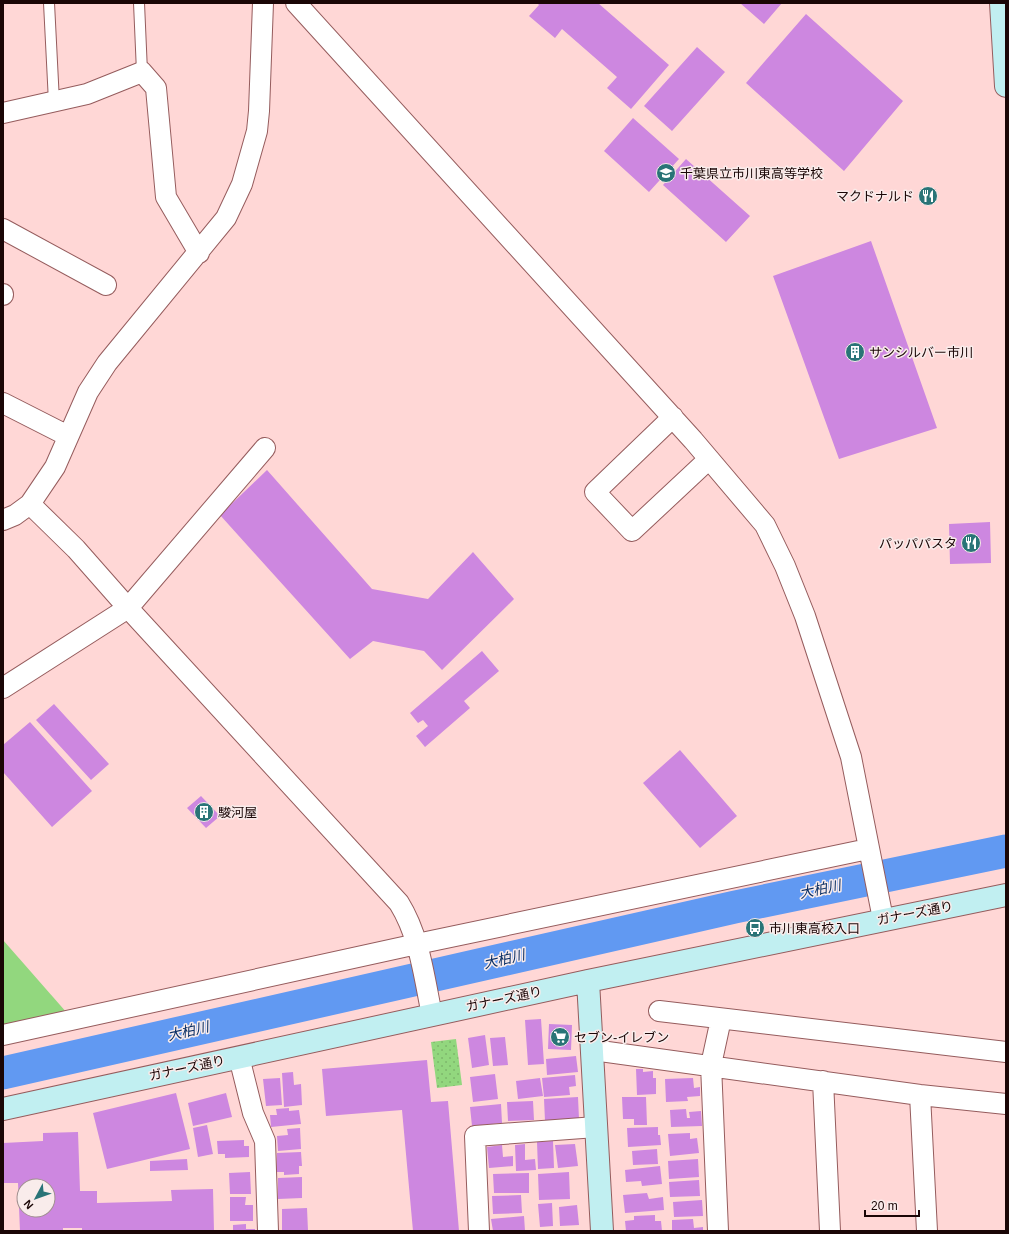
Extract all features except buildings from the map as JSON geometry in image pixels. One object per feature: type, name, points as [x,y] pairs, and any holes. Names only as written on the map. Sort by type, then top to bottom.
[{"type":"street","points":[[3,520],[15,515],[30,504],[55,467],[88,392],[107,363],[199,253],[226,218],[242,184],[257,131],[263,3]]},
{"type":"street","points":[[296,3],[672,417],[764,525],[785,566],[805,616],[851,757],[883,919]]},
{"type":"street","points":[[1001,3],[1006,86]]},
{"type":"street","points":[[3,113],[87,94],[142,72],[156,88],[166,197],[199,253]]},
{"type":"street","points":[[3,229],[106,285]]},
{"type":"street","points":[[3,403],[68,436]]},
{"type":"street","points":[[672,417],[595,492],[632,531],[709,459]]},
{"type":"street","points":[[3,688],[128,608],[265,448]]},
{"type":"street","points":[[30,504],[76,549],[128,608],[399,903],[410,921],[417,944],[432,1015]]},
{"type":"street","points":[[3,1035],[417,944],[868,849]]},
{"type":"street","name":"ガナーズ通り","points":[[3,1109],[588,981],[883,919],[1006,895]]},
{"type":"street","points":[[588,981],[602,1231]]},
{"type":"street","points":[[659,1011],[1006,1052]]},
{"type":"street","points":[[718,1231],[711,1065],[721,1018]]},
{"type":"street","points":[[593,1050],[711,1065],[920,1095],[1006,1104]]},
{"type":"street","points":[[239,1057],[253,1113],[265,1142],[268,1231]]},
{"type":"street","points":[[823,1081],[830,1231]]},
{"type":"street","points":[[920,1095],[927,1231]]},
{"type":"street","points":[[479,1231],[475,1136],[596,1127]]},
{"type":"lane","points":[[49,3],[54,102]]},
{"type":"lane","points":[[139,3],[142,72]]},
{"type":"green space","points":[[3,940],[67,1013],[3,1030]]},
{"type":"green space","points":[[456,1039],[462,1085],[437,1088],[431,1042]]},
{"type":"waterway","name":"大柏川","points":[[3,1073],[735,907],[1006,851]]},
{"type":"place","name":"千葉県立市川東高等学校","points":[[666,173]]},
{"type":"place","name":"マクドナルド","points":[[928,196]]},
{"type":"place","name":"サンシルバー市川","points":[[855,352]]},
{"type":"place","name":"パッパパスタ","points":[[971,543]]},
{"type":"place","name":"駿河屋","points":[[204,812]]},
{"type":"place","name":"市川東高校入口","points":[[755,928]]},
{"type":"place","name":"セブン-イレブン","points":[[560,1037]]}]
